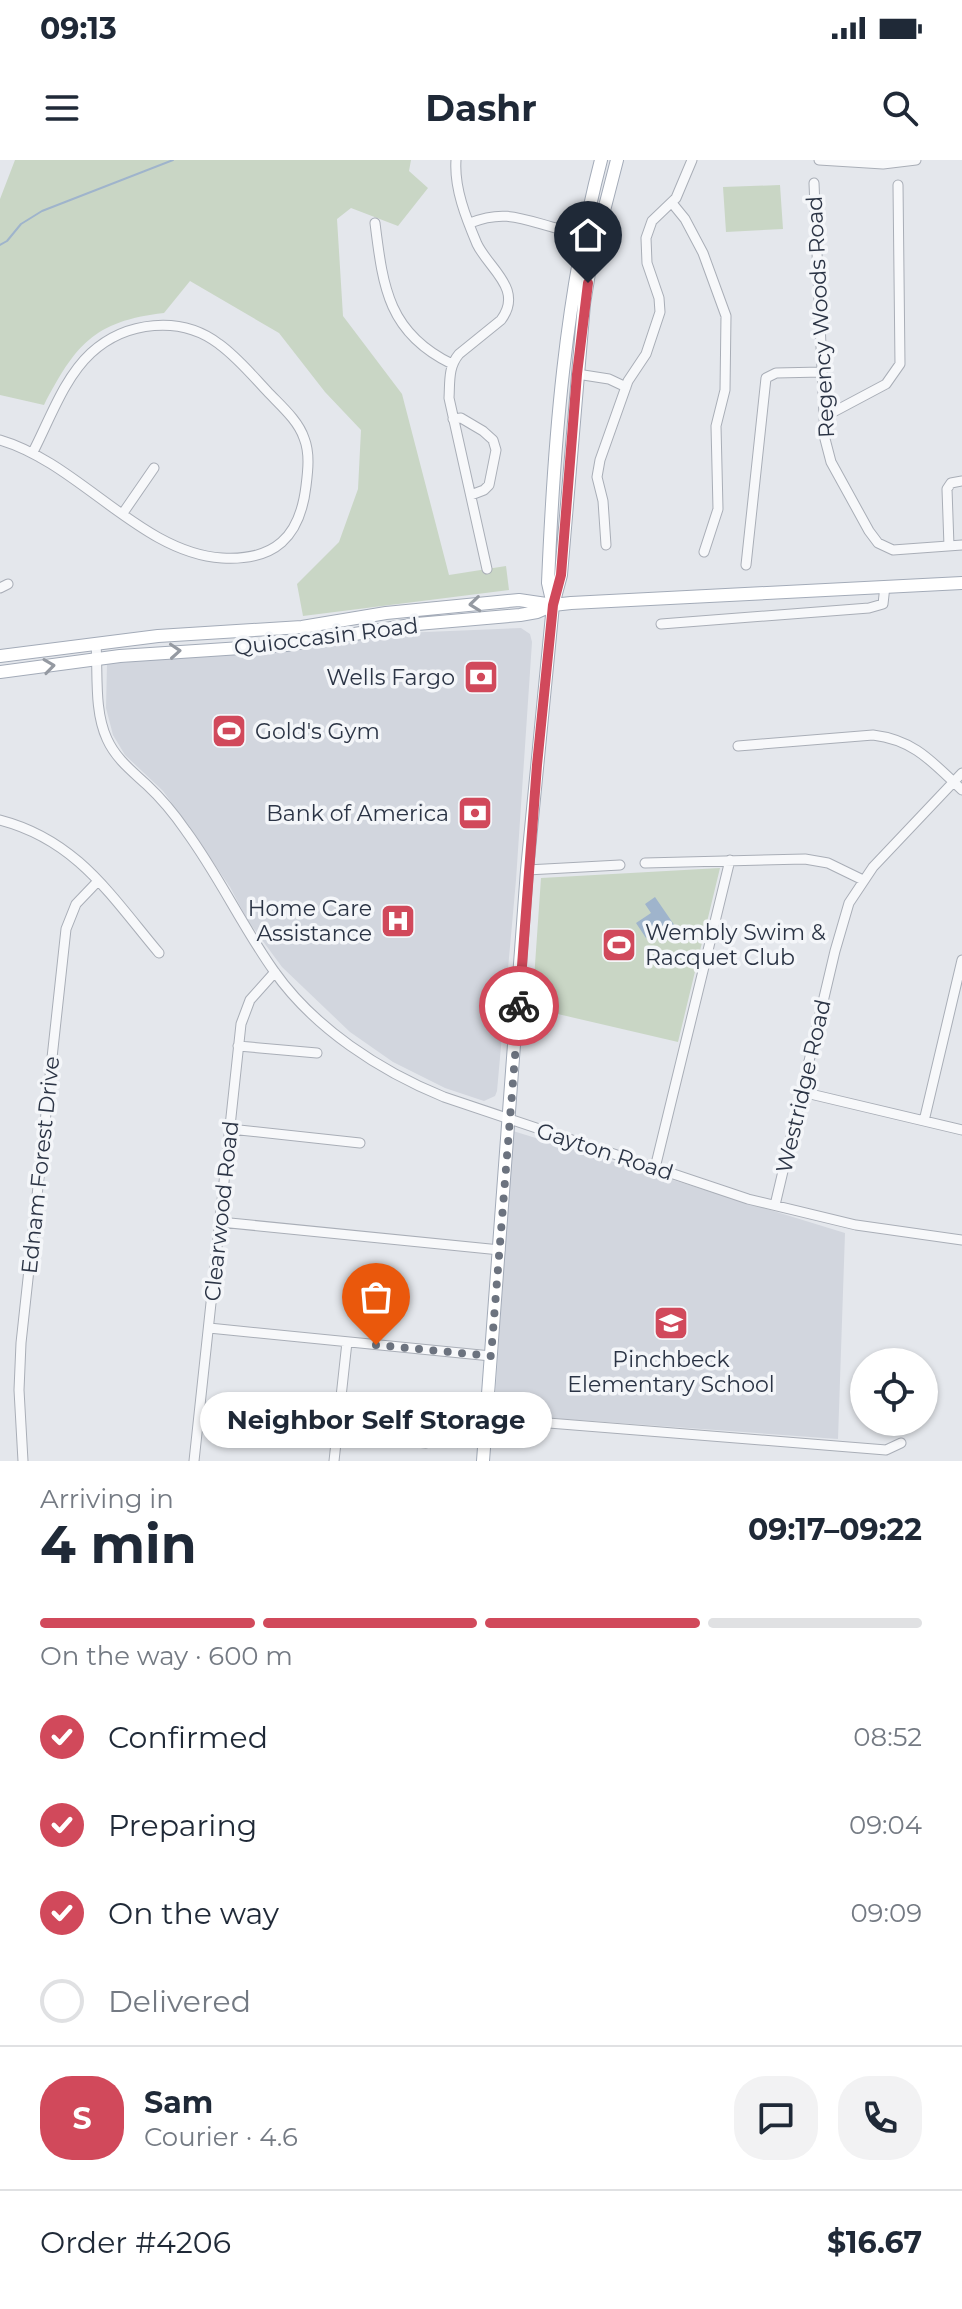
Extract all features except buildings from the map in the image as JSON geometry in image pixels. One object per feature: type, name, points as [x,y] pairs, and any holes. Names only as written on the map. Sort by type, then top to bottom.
[{"type":"main road","points":[[553,605],[548,583],[560,390],[572,293],[601,160]]},
{"type":"main road","points":[[483,1461],[527,870],[553,605],[561,575],[584,304],[617,160]]},
{"type":"main road","name":"Quioccasin Road","points":[[96,643],[302,627],[386,613],[519,600],[553,605],[962,583]]},
{"type":"main road","name":"Quioccasin Road","points":[[97,659],[171,651],[286,645],[417,624],[520,615],[553,605]]},
{"type":"main road","points":[[0,656],[96,643]]},
{"type":"main road","points":[[0,672],[97,659]]},
{"type":"street","points":[[456,160],[460,197],[478,246],[508,289],[506,315],[465,348],[452,364],[449,398],[487,569]]},
{"type":"street","points":[[606,545],[603,501],[597,477],[600,460],[626,387],[646,354],[660,312],[659,298],[647,263],[646,238],[652,221],[672,203],[692,160]]},
{"type":"street","points":[[819,160],[883,164],[916,160]]},
{"type":"street","name":"Regency Woods Road","points":[[814,183],[828,455],[878,543],[893,550],[962,545]]},
{"type":"street","points":[[824,417],[886,384],[900,364],[898,185]]},
{"type":"street","points":[[672,203],[685,219],[703,253],[726,316],[725,390],[716,426],[718,509],[704,552]]},
{"type":"street","points":[[470,223],[510,215],[598,236]]},
{"type":"street","points":[[375,223],[382,282],[396,313],[429,351],[452,364]]},
{"type":"street","points":[[0,440],[33,452],[163,540],[194,553],[231,558],[262,554],[285,540],[300,517],[308,459],[304,438],[290,416],[218,343],[190,329],[161,325],[126,331],[107,340],[89,355],[75,372],[33,452]]},
{"type":"street","points":[[746,565],[766,378],[776,373],[822,372]]},
{"type":"street","points":[[577,374],[609,379],[626,387]]},
{"type":"street","points":[[453,419],[461,418],[483,431],[493,440],[496,450],[489,485],[471,495]]},
{"type":"street","points":[[123,513],[154,468]]},
{"type":"street","points":[[949,546],[947,489],[951,483],[962,481]]},
{"type":"street","points":[[661,624],[869,608],[883,604],[885,586]]},
{"type":"street","name":"Gayton Road","points":[[96,643],[101,721],[114,752],[186,830],[275,972],[297,999],[375,1062],[429,1091],[655,1168],[775,1205],[856,1225],[962,1240]]},
{"type":"street","points":[[738,746],[873,735],[892,738],[909,744],[923,754],[962,790]]},
{"type":"street","name":"Westridge Road","points":[[775,1205],[849,903],[863,880],[962,773]]},
{"type":"street","points":[[0,820],[35,832],[83,863],[159,953]]},
{"type":"street","points":[[645,863],[805,859],[828,863],[863,880]]},
{"type":"street","points":[[655,1168],[730,860]]},
{"type":"street","points":[[527,870],[620,865]]},
{"type":"street","name":"Ednam Forest Drive","points":[[23,1461],[19,1402],[21,1343],[66,929],[76,904],[98,881]]},
{"type":"street","points":[[924,1121],[962,960]]},
{"type":"street","name":"Clearwood Road","points":[[194,1461],[238,1046],[245,1009],[275,972]]},
{"type":"street","points":[[238,1046],[317,1053]]},
{"type":"street","points":[[802,1092],[962,1130]]},
{"type":"street","points":[[230,1129],[360,1143]]},
{"type":"street","points":[[220,1222],[500,1250]]},
{"type":"street","points":[[209,1328],[491,1356]]},
{"type":"street","points":[[334,1461],[347,1342]]},
{"type":"street","points":[[199,1419],[431,1443],[461,1422],[487,1418],[886,1450],[901,1443]]},
{"type":"shaded area","points":[[521,628],[530,634],[532,642],[516,880],[497,1091],[495,1096],[484,1101],[445,1088],[393,1062],[350,1032],[282,967],[248,921],[230,887],[163,791],[125,755],[113,735],[106,708],[107,664],[319,645],[402,633]]},
{"type":"shaded area","name":"Pinchbeck Elementary School","points":[[513,1131],[845,1233],[838,1439],[494,1414]]},
{"type":"green space","points":[[15,160],[411,160],[409,171],[428,188],[398,226],[351,208],[337,219],[343,316],[402,394],[449,575],[506,566],[509,590],[303,616],[297,584],[339,542],[358,489],[361,430],[325,392],[279,333],[190,281],[164,313],[120,322],[89,340],[66,367],[44,405],[0,395],[0,199]]},
{"type":"green space","points":[[780,185],[783,229],[726,232],[723,187]]},
{"type":"green space","name":"Wembly Swim & Racquet Club","points":[[720,868],[678,1042],[532,1008],[541,878]]},
{"type":"water","points":[[655,897],[677,929],[671,934],[664,925],[646,938],[636,923],[651,913],[645,904]]},
{"type":"waterway","points":[[0,245],[21,224],[42,211],[173,160]]},
{"type":"way so far","points":[[376,1345],[491,1356],[519,1006]]},
{"type":"place","name":"Wells Fargo","points":[[481,677]]},
{"type":"place","name":"Gold's Gym","points":[[229,731]]},
{"type":"place","name":"Bank of America","points":[[475,813]]},
{"type":"place","name":"Home Care Assistance","points":[[398,921]]},
{"type":"place","name":"Wembly Swim & Racquet Club","points":[[619,945]]},
{"type":"place","name":"Pinchbeck Elementary School","points":[[671,1323]]},
{"type":"place","name":"Neighbor Self Storage","points":[[376,1345]]},
{"type":"route","points":[[519,1006],[537,765],[553,605],[561,575],[580,336],[588,283]]}]
